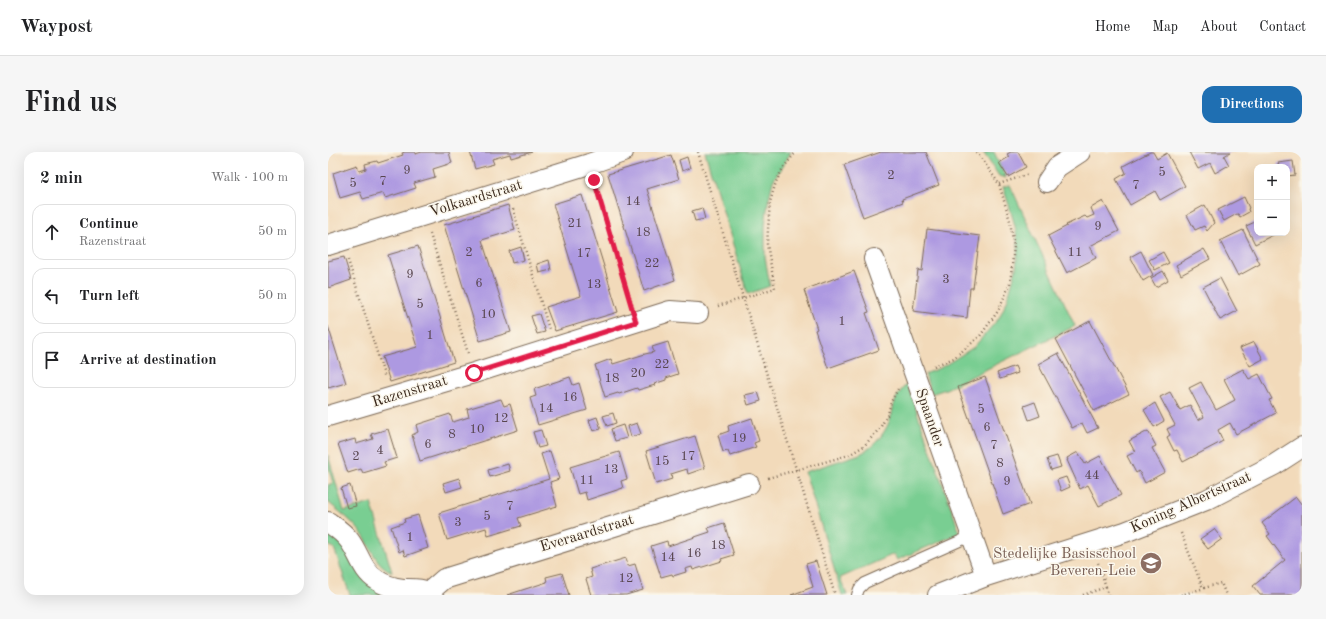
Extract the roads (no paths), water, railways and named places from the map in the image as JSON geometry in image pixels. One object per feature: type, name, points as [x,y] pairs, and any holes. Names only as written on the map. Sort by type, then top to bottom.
[{"type":"street","name":"Volkaardstraat","points":[[335,243],[623,152]]},
{"type":"street","points":[[1046,182],[1057,167],[1080,152]]},
{"type":"street","name":"Spaander","points":[[874,259],[986,576]]},
{"type":"street","name":"Razenstraat","points":[[328,416],[474,373],[670,311],[698,312]]},
{"type":"street","name":"Koning Albertstraat","points":[[938,595],[986,576],[1126,532],[1206,500],[1274,465],[1302,447]]},
{"type":"street","name":"Everaardstraat","points":[[431,594],[444,579],[749,484]]},
{"type":"street","points":[[328,522],[348,539],[362,566],[376,580],[393,587],[402,589],[420,589],[431,594]]},
{"type":"lane","points":[[857,595],[859,589],[865,583],[971,536]]},
{"type":"place","name":"Stedelijke Basisschool Beveren-Leie","points":[[1151,563]]}]
